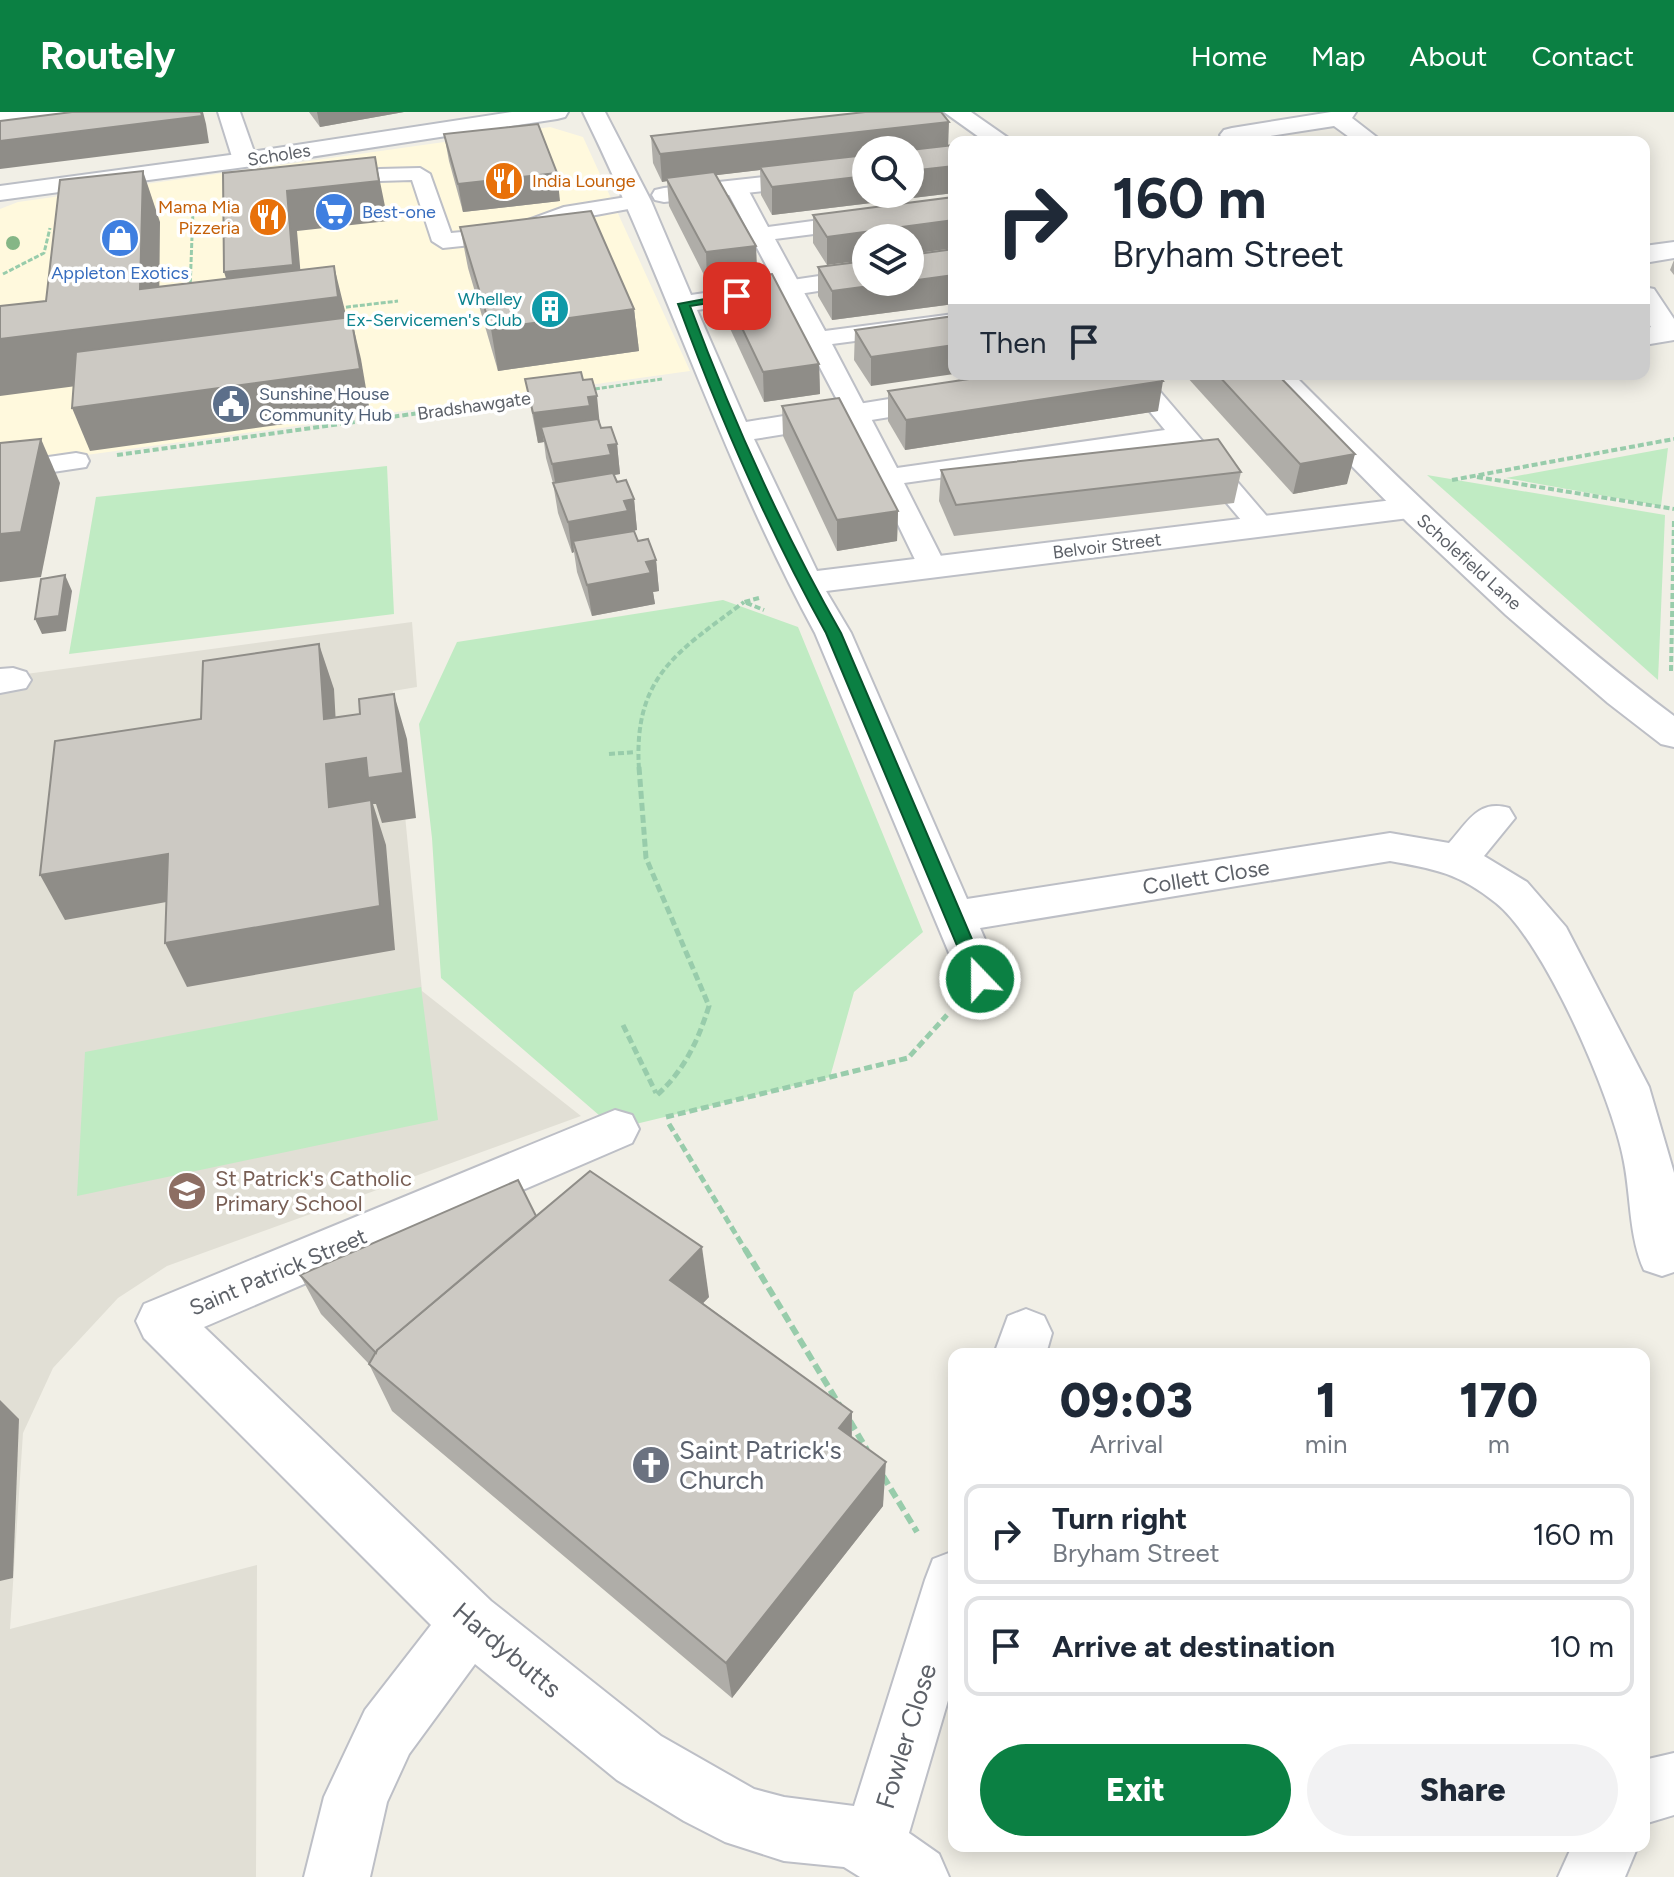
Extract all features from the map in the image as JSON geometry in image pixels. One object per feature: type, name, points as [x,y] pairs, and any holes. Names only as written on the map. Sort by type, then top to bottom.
[{"type":"street","points":[[0,119],[96,112]]},
{"type":"street","points":[[229,112],[245,160]]},
{"type":"street","name":"Scholes","points":[[0,193],[245,160],[557,112]]},
{"type":"street","points":[[594,112],[638,199],[684,304],[709,373],[805,583],[833,633],[980,979]]},
{"type":"street","points":[[955,112],[993,136]]},
{"type":"street","points":[[1232,135],[1342,115],[1365,136]]},
{"type":"street","points":[[638,199],[852,175]]},
{"type":"street","points":[[1650,253],[1674,250]]},
{"type":"street","points":[[684,304],[852,279]]},
{"type":"street","points":[[1650,304],[1669,333],[1650,336]]},
{"type":"street","name":"Scholefield Lane","points":[[1282,380],[1400,500],[1599,676],[1674,735]]},
{"type":"street","points":[[738,432],[976,394]]},
{"type":"street","name":"Belvoir Street","points":[[805,583],[1262,527],[1400,500]]},
{"type":"street","points":[[1458,859],[1495,818]]},
{"type":"street","name":"Collett Close","points":[[954,917],[1390,847],[1458,859],[1512,893],[1551,938],[1661,1162],[1662,1254]]},
{"type":"street","name":"Saint Patrick Street","points":[[162,1321],[615,1129]]},
{"type":"street","name":"Hardybutts","points":[[162,1321],[470,1622],[639,1758],[706,1799],[748,1819],[784,1829],[845,1835],[894,1862]]},
{"type":"street","name":"Fowler Close","points":[[894,1862],[948,1608]]},
{"type":"street","points":[[337,1877],[356,1797],[387,1732],[470,1622]]},
{"type":"street","points":[[1650,1790],[1674,1784]]},
{"type":"street","points":[[1591,1877],[1603,1852]]},
{"type":"lane","points":[[379,175],[420,174],[443,241],[509,234],[564,214],[638,199]]},
{"type":"lane","points":[[736,187],[857,413],[932,568]]},
{"type":"lane","points":[[762,234],[948,210]]},
{"type":"lane","points":[[817,339],[948,322]]},
{"type":"lane","points":[[1137,380],[1262,527]]},
{"type":"lane","points":[[888,477],[1184,435]]},
{"type":"lane","points":[[0,472],[76,461]]},
{"type":"path","points":[[190,297],[192,210],[207,208]]},
{"type":"path","points":[[3,274],[44,253],[51,225]]},
{"type":"path","points":[[329,309],[398,301]]},
{"type":"path","points":[[587,390],[709,373]]},
{"type":"path","name":"Bradshawgate","points":[[76,461],[541,396]]},
{"type":"path","points":[[1400,500],[1472,477],[1674,439]]},
{"type":"path","points":[[1472,477],[1674,509]]},
{"type":"path","points":[[1671,678],[1674,520]]},
{"type":"path","points":[[615,1129],[673,1083],[697,1046],[709,1006],[646,858],[637,735],[649,689],[687,644],[744,602]]},
{"type":"path","points":[[609,754],[636,752]]},
{"type":"path","points":[[615,1129],[908,1058],[980,979]]},
{"type":"path","points":[[623,1025],[665,1117],[870,1454]]},
{"type":"path","points":[[878,1468],[948,1576]]},
{"type":"shaded area","points":[[550,127],[583,137],[690,371],[0,467],[0,209],[18,202]]},
{"type":"shaded area","name":"St Patrick's Catholic Primary School","points":[[412,622],[417,687],[393,691],[422,991],[581,1116],[167,1266],[118,1298],[53,1368],[23,1433],[10,1629],[257,1565],[256,1877],[0,1877],[0,693],[22,690],[26,674]]},
{"type":"green space","points":[[1668,448],[1661,506],[1506,478]]},
{"type":"green space","points":[[387,466],[394,614],[69,654],[96,497]]},
{"type":"green space","points":[[1427,475],[1665,515],[1658,680]]},
{"type":"green space","points":[[723,600],[798,627],[923,932],[854,992],[830,1077],[615,1129],[441,978],[432,838],[419,724],[457,642]]},
{"type":"green space","points":[[421,987],[438,1120],[77,1196],[85,1052]]},
{"type":"building","points":[[72,112],[201,112],[202,116],[0,141],[0,121]]},
{"type":"building","points":[[865,112],[941,112],[949,122],[660,154],[651,136]]},
{"type":"building","points":[[538,124],[557,173],[458,184],[444,134]]},
{"type":"building","points":[[948,146],[948,167],[924,169],[924,148]]},
{"type":"building","points":[[375,157],[379,181],[287,191],[293,265],[224,272],[223,173]]},
{"type":"building","points":[[852,157],[852,178],[772,187],[760,167]]},
{"type":"building","points":[[143,171],[140,289],[334,266],[338,297],[0,339],[0,306],[46,301],[60,180]]},
{"type":"building","points":[[714,172],[756,246],[706,252],[666,178]]},
{"type":"building","points":[[948,198],[948,221],[924,224],[852,224],[852,234],[827,237],[813,215],[868,208],[924,208],[924,201]]},
{"type":"building","points":[[591,211],[634,309],[491,329],[460,227]]},
{"type":"building","points":[[948,250],[948,276],[924,279],[924,253]]},
{"type":"building","points":[[852,263],[852,288],[832,291],[818,267]]},
{"type":"building","points":[[772,274],[819,364],[763,372],[719,280]]},
{"type":"building","points":[[351,317],[360,369],[72,408],[76,352]]},
{"type":"building","points":[[948,317],[948,346],[871,357],[855,330]]},
{"type":"building","points":[[581,372],[583,380],[592,379],[597,396],[588,397],[590,406],[533,413],[525,379]]},
{"type":"building","points":[[962,380],[1163,381],[906,420],[888,391]]},
{"type":"building","points":[[1223,380],[1283,380],[1355,454],[1300,464]]},
{"type":"building","points":[[839,398],[898,511],[837,520],[782,406]]},
{"type":"building","points":[[598,419],[601,428],[611,427],[617,444],[608,445],[611,455],[552,464],[541,427]]},
{"type":"building","points":[[41,439],[21,532],[0,534],[0,443]]},
{"type":"building","points":[[1218,439],[1241,472],[956,505],[941,470]]},
{"type":"building","points":[[613,473],[617,482],[626,480],[634,499],[624,501],[628,511],[568,522],[553,483]]},
{"type":"building","points":[[634,531],[638,541],[648,539],[656,560],[646,562],[651,573],[587,585],[573,541]]},
{"type":"building","points":[[65,575],[59,616],[35,619],[41,579]]},
{"type":"building","points":[[319,644],[324,719],[360,714],[359,699],[394,694],[403,773],[368,778],[366,758],[326,764],[329,807],[371,800],[380,906],[165,943],[168,854],[40,875],[55,741],[201,719],[203,661]]},
{"type":"building","name":"Saint Patrick's Church","points":[[590,1171],[702,1247],[670,1280],[852,1412],[839,1428],[886,1462],[726,1663],[369,1364],[377,1350]]},
{"type":"building","points":[[518,1180],[536,1216],[376,1353],[300,1275]]},
{"type":"place","name":"India Lounge","points":[[504,181]]},
{"type":"place","name":"Best-one","points":[[334,212]]},
{"type":"place","name":"Mama Mia Pizzeria","points":[[268,217]]},
{"type":"place","name":"Appleton Exotics","points":[[120,238]]},
{"type":"place","name":"Whelley Ex-Servicemen's Club","points":[[550,309]]},
{"type":"place","name":"Sunshine House Community Hub","points":[[231,404]]},
{"type":"place","name":"St Patrick's Catholic Primary School","points":[[187,1191]]},
{"type":"place","name":"Saint Patrick's Church","points":[[651,1465]]},
{"type":"route","points":[[737,296],[684,304],[709,373],[805,583],[833,633],[980,979]]}]
